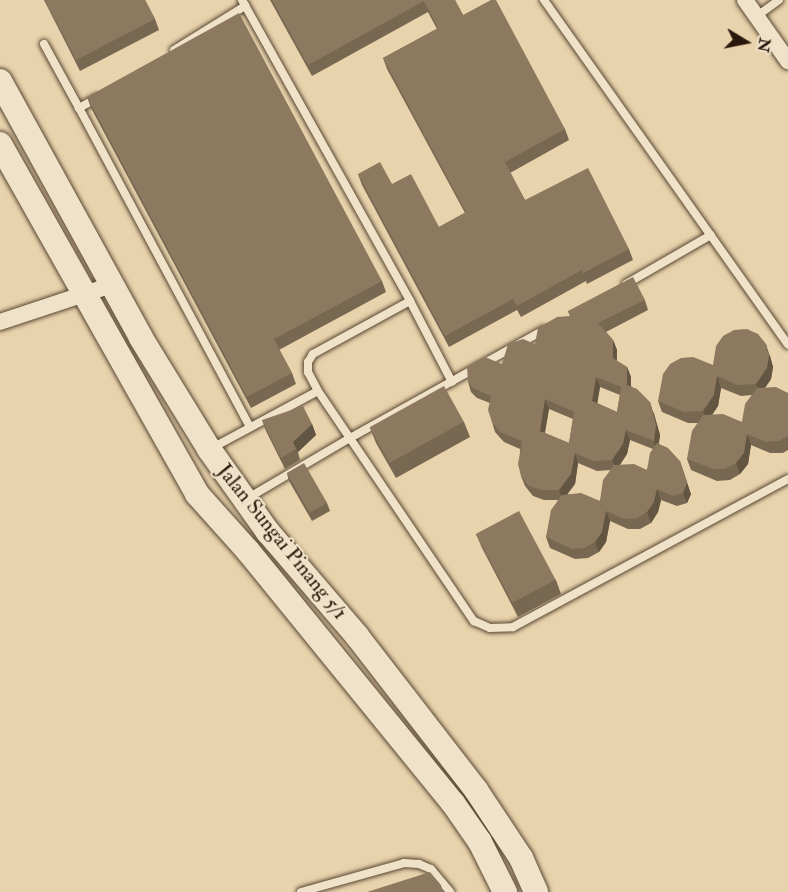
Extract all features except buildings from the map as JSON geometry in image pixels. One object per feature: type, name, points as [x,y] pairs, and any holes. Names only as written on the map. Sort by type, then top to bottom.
[{"type":"street","points":[[745,0],[788,61]]},
{"type":"street","name":"Jalan Sungai Pinang 5/1","points":[[0,81],[112,285],[209,449],[268,532],[357,636],[476,790],[521,858],[536,892]]},
{"type":"street","name":"Jalan Sungai Pinang 5/1","points":[[0,144],[197,494],[248,551],[453,803],[480,842],[505,892]]},
{"type":"street","points":[[0,322],[112,285]]},
{"type":"lane","points":[[544,0],[788,344]]},
{"type":"lane","points":[[757,16],[779,0]]},
{"type":"lane","points":[[167,54],[243,3],[410,301],[452,382]]},
{"type":"lane","points":[[44,44],[250,427]]},
{"type":"lane","points":[[79,108],[109,90]]},
{"type":"lane","points":[[618,288],[711,235]]},
{"type":"lane","points":[[410,301],[313,354],[308,362],[308,372],[318,391],[474,621],[482,626],[503,630],[513,627],[788,478]]},
{"type":"lane","points":[[245,500],[350,438],[556,323]]},
{"type":"lane","points":[[209,449],[318,391]]},
{"type":"lane","points":[[301,892],[404,863],[419,864],[431,869],[450,892]]}]
